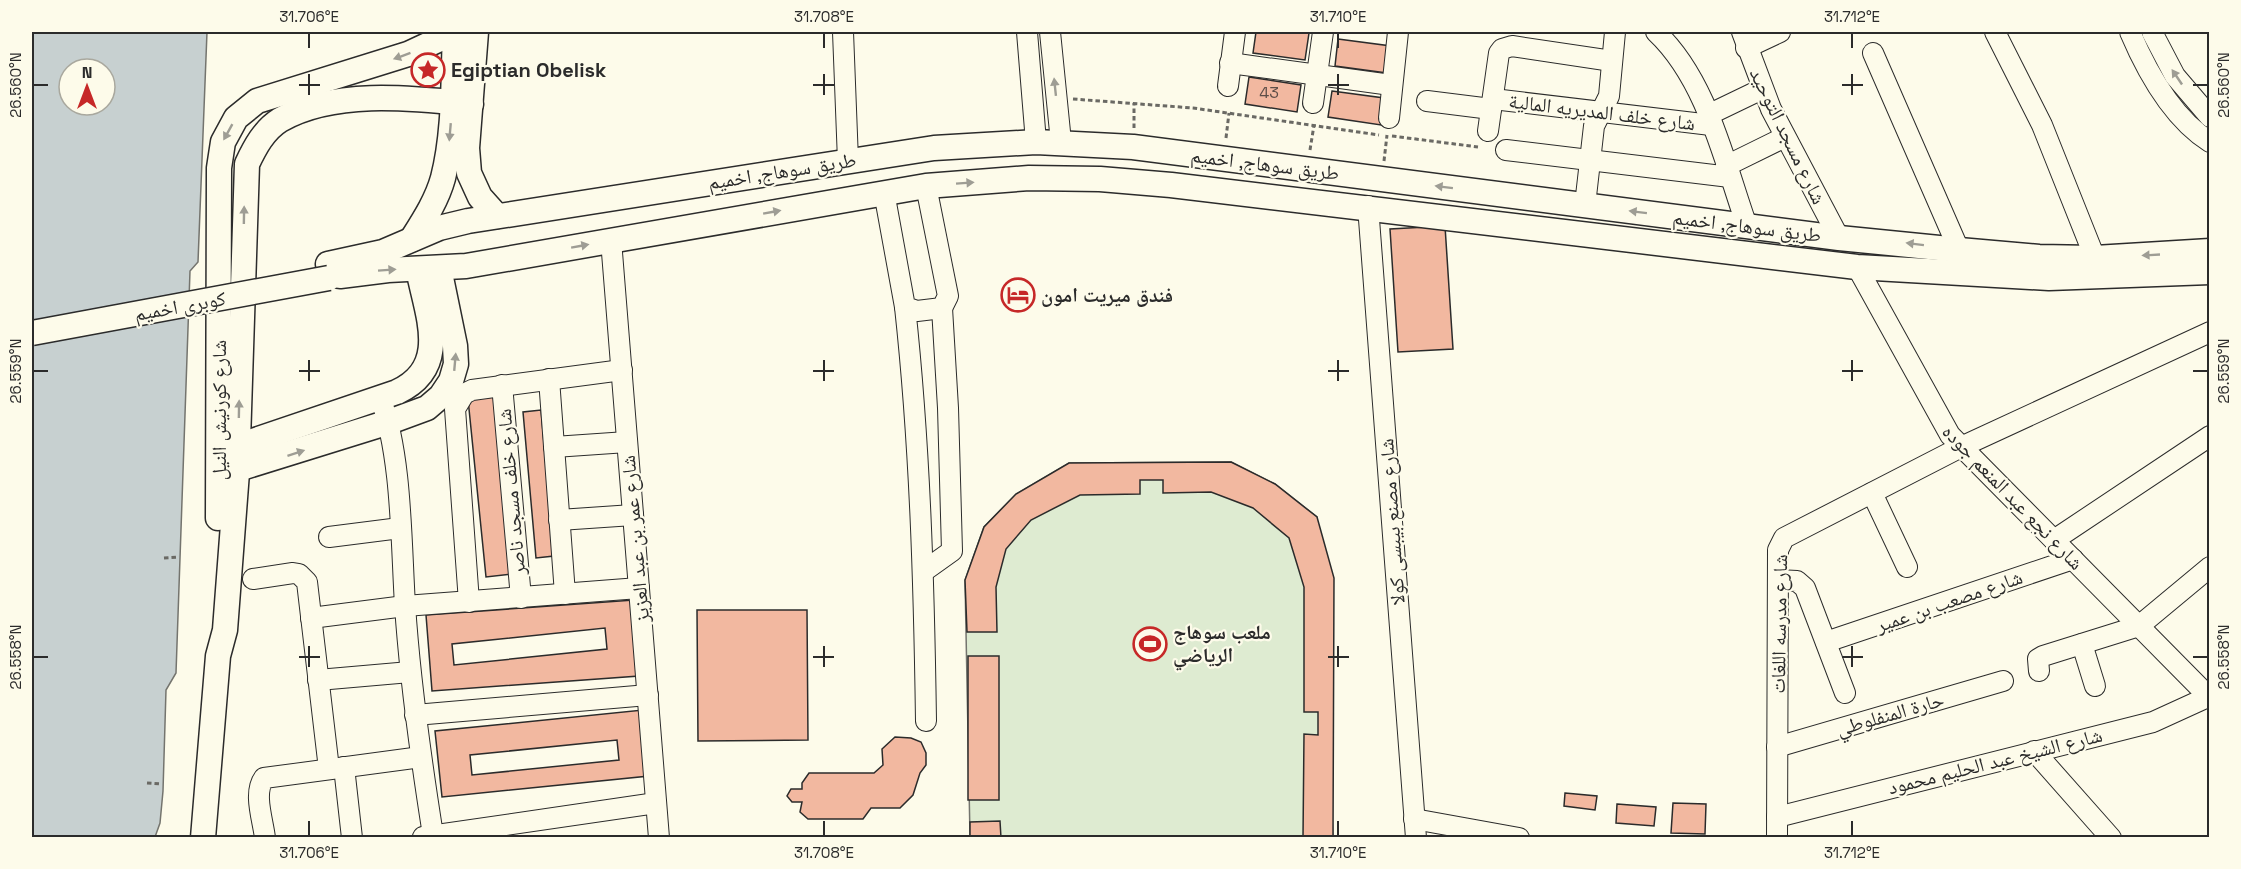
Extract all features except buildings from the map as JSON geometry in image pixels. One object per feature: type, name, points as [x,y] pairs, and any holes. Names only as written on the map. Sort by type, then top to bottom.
[{"type":"main road","points":[[455,32],[469,173],[480,197],[497,216]]},
{"type":"main road","name":"شارع كورنيش النيل","points":[[228,461],[219,168],[223,141],[236,118],[257,101],[408,54],[455,32]]},
{"type":"main road","points":[[412,239],[430,210],[443,178],[462,103],[476,32]]},
{"type":"main road","name":"شارع كورنيش النيل","points":[[203,837],[218,656],[216,630],[247,164],[259,140],[279,121],[303,110],[340,102],[378,98],[462,103]]},
{"type":"main road","name":"طريق سوهاج, اخميم","points":[[328,271],[449,226],[497,216],[898,152],[1036,142],[1133,147],[1839,238],[1959,250],[2039,257],[2095,258],[2210,250]]},
{"type":"main road","points":[[898,152],[905,189]]},
{"type":"main road","name":"طريق سوهاج, اخميم","points":[[328,271],[358,273],[493,262],[905,189],[1029,178],[1100,179],[1368,206],[1857,267],[2049,278],[2210,272]]},
{"type":"main road","points":[[228,461],[411,386],[422,376],[429,363],[432,349],[428,269]]},
{"type":"main road","points":[[228,461],[389,422],[427,408],[441,396],[451,381],[456,364],[456,346],[428,269]]},
{"type":"main road","name":"كوبرى اخميم","points":[[32,318],[328,271]]},
{"type":"main road","name":"كوبرى اخميم","points":[[32,333],[328,271]]},
{"type":"street","points":[[843,32],[848,161]]},
{"type":"street","points":[[1027,32],[1036,142]]},
{"type":"street","points":[[1050,32],[1061,142]]},
{"type":"street","points":[[1228,86],[1235,32]]},
{"type":"street","points":[[1313,103],[1323,32]]},
{"type":"street","points":[[1388,127],[1395,32]]},
{"type":"street","points":[[1585,205],[1594,126],[1609,96],[1615,32]]},
{"type":"street","points":[[1656,32],[1686,66],[1710,120],[1748,226]]},
{"type":"street","points":[[1744,40],[1780,32]]},
{"type":"street","points":[[1995,32],[2042,126],[2095,258]]},
{"type":"street","points":[[2130,32],[2160,90],[2184,120],[2210,142]]},
{"type":"street","points":[[2152,32],[2175,76],[2210,117]]},
{"type":"street","name":"شارع مسجد التوحيد","points":[[1744,40],[1762,89],[1785,137],[1839,238]]},
{"type":"street","points":[[1488,132],[1499,53],[1507,46],[1612,61]]},
{"type":"street","points":[[1873,52],[1959,250]]},
{"type":"street","points":[[1230,63],[1391,85]]},
{"type":"street","points":[[1710,120],[1762,89]]},
{"type":"street","name":"شارع خلف المديريه المالية","points":[[1427,101],[1710,120]]},
{"type":"street","points":[[1506,150],[1590,160],[1728,171],[1785,137]]},
{"type":"street","points":[[905,189],[905,307],[914,391],[924,571],[926,722]]},
{"type":"street","points":[[905,189],[948,297],[942,308],[948,408],[952,551],[924,571]]},
{"type":"street","name":"شارع مصنع بيبسى كولا","points":[[1368,206],[1415,828]]},
{"type":"street","name":"شارع عمر بن عبد العزيز","points":[[611,240],[659,837]]},
{"type":"street","name":"شارع نجع عبد المنعم جوده","points":[[1857,267],[1941,422],[1961,447],[2209,697]]},
{"type":"street","points":[[905,307],[917,310],[942,308]]},
{"type":"street","name":"شارع مدرسه اللغات","points":[[1777,837],[1778,550],[1784,538],[1961,447],[2210,332]]},
{"type":"street","points":[[469,602],[455,410],[464,394],[472,390],[502,385],[622,370]]},
{"type":"street","points":[[549,379],[565,594]]},
{"type":"street","name":"شارع خلف مسجد ناصر","points":[[502,385],[520,598]]},
{"type":"street","points":[[380,398],[389,422],[400,528],[410,672],[421,758],[427,836],[656,803]]},
{"type":"street","points":[[2054,540],[2210,436]]},
{"type":"street","points":[[554,447],[627,442]]},
{"type":"street","points":[[1872,493],[1907,567]]},
{"type":"street","points":[[559,520],[633,515]]},
{"type":"street","points":[[330,537],[400,528]]},
{"type":"street","name":"شارع مصعب بن عمير","points":[[1826,642],[2073,559]]},
{"type":"street","points":[[2039,671],[2038,658],[2139,627],[2210,567]]},
{"type":"street","points":[[253,579],[293,573],[304,577],[318,680],[352,837]]},
{"type":"street","points":[[1778,580],[1802,584],[1845,693]]},
{"type":"street","points":[[311,618],[405,606],[639,588]]},
{"type":"street","points":[[2082,644],[2095,686]]},
{"type":"street","points":[[318,680],[410,672]]},
{"type":"street","name":"حارة المنفلوطي","points":[[1777,747],[2003,681]]},
{"type":"street","points":[[415,715],[648,695]]},
{"type":"street","name":"شارع الشيخ عبد الحليم محمود","points":[[1777,817],[2153,722],[2209,697]]},
{"type":"street","points":[[2034,752],[2112,837]]},
{"type":"street","points":[[265,837],[259,793],[259,785],[264,778],[421,758]]},
{"type":"street","points":[[1415,828],[1519,837]]},
{"type":"path","points":[[1056,98],[1229,113],[1314,125],[1388,127],[1506,150]]},
{"type":"path","points":[[1223,158],[1229,113]]},
{"type":"path","points":[[1307,169],[1314,125]]},
{"type":"path","points":[[1382,179],[1388,127]]},
{"type":"path","points":[[164,558],[179,557]]},
{"type":"path","points":[[147,783],[161,784]]},
{"type":"green space","name":"ملعب سوهاج الرياضي","points":[[1231,462],[1275,484],[1317,517],[1333,837],[970,837],[965,580],[984,527],[1016,494],[1069,463]]},
{"type":"shaded area","points":[[32,32],[207,32],[198,262],[190,271],[176,673],[166,690],[163,791],[160,823],[155,837],[32,837]]},
{"type":"place","name":"Egiptian Obelisk","points":[[428,70]]},
{"type":"place","name":"فندق ميريت امون","points":[[1018,295]]},
{"type":"place","name":"ملعب سوهاج الرياضي","points":[[1150,644]]}]
